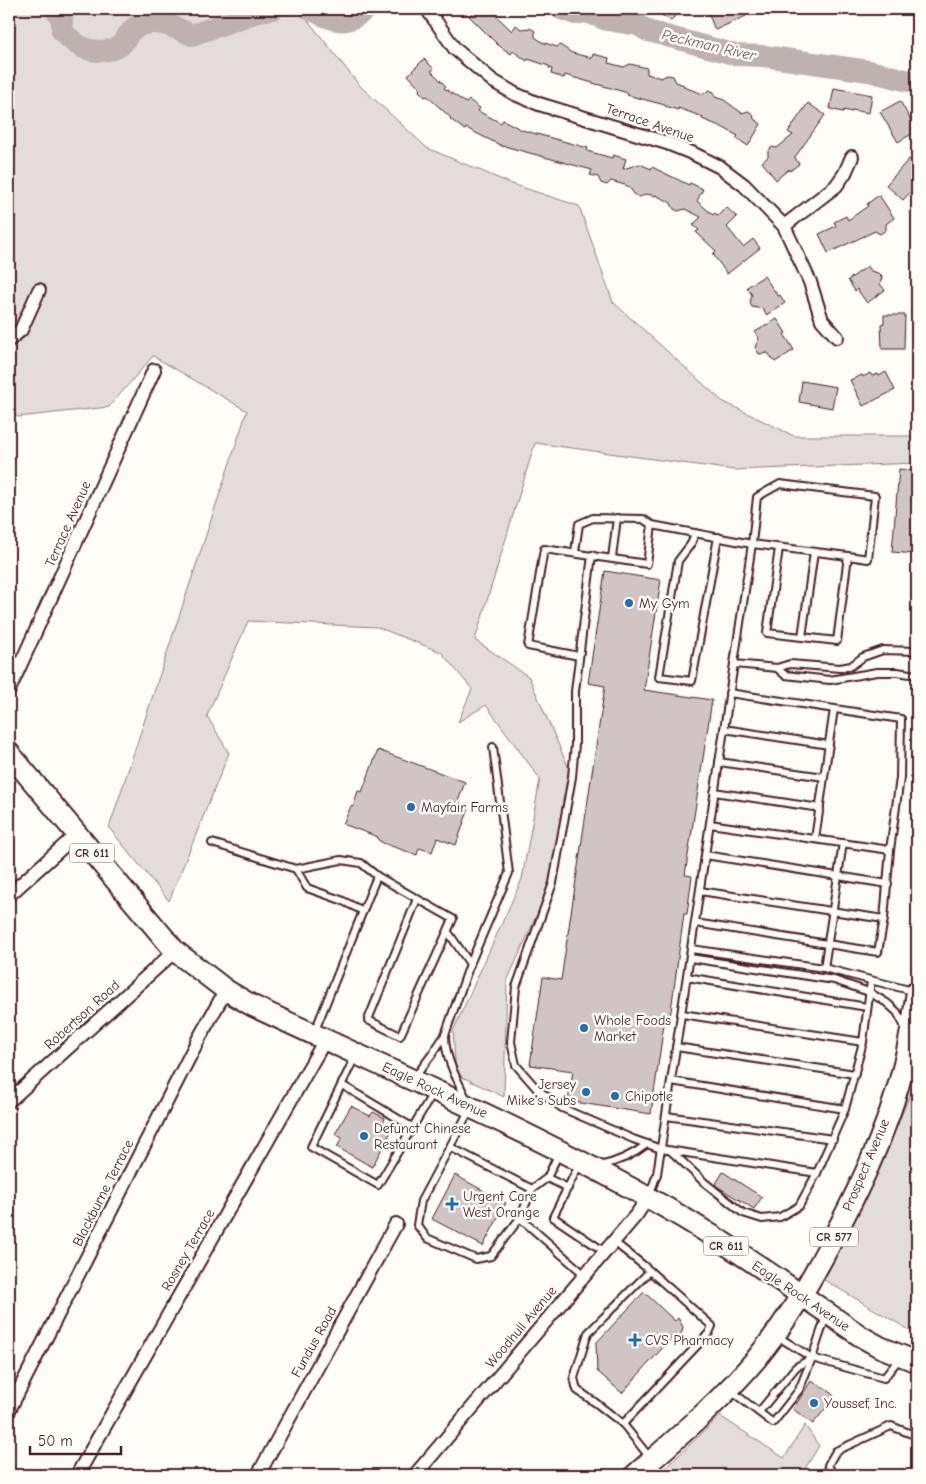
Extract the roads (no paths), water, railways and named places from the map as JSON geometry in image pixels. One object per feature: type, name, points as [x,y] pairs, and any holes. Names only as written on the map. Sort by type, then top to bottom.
[{"type":"main road","name":"Eagle Rock Avenue","points":[[9,753],[175,951],[226,990],[253,1006],[560,1150],[648,1197],[688,1220],[862,1337],[909,1359]]},
{"type":"main road","name":"Prospect Avenue","points":[[634,1475],[729,1390],[775,1335],[802,1296],[856,1195],[872,1159],[899,1082],[910,1036],[917,992]]},
{"type":"street","name":"Terrace Avenue","points":[[427,9],[455,49],[493,81],[515,94],[539,104],[666,143],[692,153],[720,167],[744,185],[784,226],[810,282],[822,320],[837,337]]},
{"type":"street","points":[[784,226],[836,186],[845,173],[852,157]]},
{"type":"street","points":[[9,340],[21,330],[39,290]]},
{"type":"street","name":"Terrace Avenue","points":[[9,690],[154,370]]},
{"type":"street","points":[[9,895],[76,835]]},
{"type":"street","name":"Robertson Road","points":[[9,1101],[175,951]]},
{"type":"street","name":"Blackburne Terrace","points":[[9,1410],[198,1040],[226,990]]},
{"type":"street","name":"Rosney Terrace","points":[[77,1475],[320,1037]]},
{"type":"street","name":"Woodhull Avenue","points":[[415,1475],[614,1242],[648,1197]]},
{"type":"street","name":"Fundus Road","points":[[258,1475],[396,1224]]},
{"type":"lane","points":[[575,552],[579,524],[593,518],[617,518],[643,519],[652,525],[752,544],[868,559],[875,496],[780,484],[757,497],[752,544],[658,1174],[648,1197]]},
{"type":"lane","points":[[612,558],[617,518]]},
{"type":"lane","points":[[579,656],[528,646],[544,549],[647,564],[652,525]]},
{"type":"lane","points":[[695,533],[691,544],[678,561],[659,677],[692,682],[718,537]]},
{"type":"lane","points":[[780,548],[768,633],[837,642],[848,556]]},
{"type":"lane","points":[[802,637],[814,552]]},
{"type":"lane","points":[[592,555],[575,692],[572,777],[553,883],[516,987],[511,1042],[516,1065],[537,1089],[562,1108],[647,1144],[671,1151],[817,1173]]},
{"type":"lane","points":[[734,664],[777,668],[790,664],[840,668],[851,666],[863,657],[883,650],[917,651]]},
{"type":"lane","points":[[777,668],[785,675],[830,680],[877,672],[917,675]]},
{"type":"lane","points":[[695,923],[878,952],[884,919],[890,850],[900,778],[901,720],[729,693]]},
{"type":"lane","points":[[815,839],[834,709]]},
{"type":"lane","points":[[724,729],[829,745]]},
{"type":"lane","points":[[412,1080],[434,1054],[445,1035],[470,964],[509,874],[493,747]]},
{"type":"lane","points":[[719,762],[824,777]]},
{"type":"lane","points":[[714,792],[820,808]]},
{"type":"lane","points":[[710,824],[890,850]]},
{"type":"lane","points":[[212,843],[296,869],[341,860],[361,863],[377,876],[454,919],[400,1036],[368,1020],[417,899]]},
{"type":"lane","points":[[824,968],[843,843]]},
{"type":"lane","points":[[705,855],[888,884]]},
{"type":"lane","points":[[296,869],[307,888],[341,900],[363,911]]},
{"type":"lane","points":[[320,1037],[363,911],[377,876]]},
{"type":"lane","points":[[700,891],[884,919]]},
{"type":"lane","points":[[448,932],[470,964]]},
{"type":"lane","points":[[691,949],[824,968],[917,992]]},
{"type":"lane","points":[[690,958],[834,980],[869,992],[887,1003],[897,1012],[910,1036]]},
{"type":"lane","points":[[687,977],[867,1007]]},
{"type":"lane","points":[[671,1151],[704,1182],[743,1214],[762,1219],[780,1217],[799,1206],[817,1173],[845,1109],[863,1042],[871,981]]},
{"type":"lane","points":[[682,1014],[863,1042]]},
{"type":"lane","points":[[445,1035],[445,1047],[449,1060],[471,1107],[421,1201],[417,1225],[427,1238],[476,1259],[491,1256],[520,1218],[532,1188],[547,1178],[560,1150]]},
{"type":"lane","points":[[676,1047],[855,1074]]},
{"type":"lane","points":[[356,1054],[311,1147],[378,1185],[434,1090]]},
{"type":"lane","points":[[672,1081],[845,1109]]},
{"type":"lane","points":[[342,1085],[412,1127]]},
{"type":"lane","points":[[666,1116],[833,1139]]},
{"type":"lane","points":[[605,1252],[553,1217],[568,1188],[587,1165],[620,1161],[636,1153],[647,1144]]},
{"type":"lane","points":[[450,1147],[532,1188]]},
{"type":"lane","points":[[547,1178],[568,1188]]},
{"type":"lane","points":[[520,1218],[586,1275]]},
{"type":"lane","points":[[614,1242],[712,1326],[709,1333],[623,1424]]},
{"type":"lane","points":[[650,1271],[588,1333],[574,1378],[577,1390],[623,1424],[652,1460]]},
{"type":"lane","points":[[729,1390],[773,1423],[798,1390],[812,1358],[827,1313]]},
{"type":"lane","points":[[775,1335],[812,1358],[884,1378],[909,1359]]},
{"type":"lane","points":[[758,1412],[796,1367],[812,1358]]},
{"type":"lane","points":[[833,1475],[828,1465],[836,1451],[892,1426],[917,1436]]},
{"type":"waterway","name":"Peckman River","points":[[55,9],[62,19],[62,31],[77,44],[95,51],[113,49],[119,46],[133,29],[144,24],[162,24],[192,35],[260,11],[273,9]]},
{"type":"waterway","name":"Peckman River","points":[[310,9],[338,20],[351,19],[366,9]]},
{"type":"waterway","name":"Peckman River","points":[[561,9],[575,14],[587,12],[607,20],[638,25],[648,31],[737,55],[764,56],[869,71],[917,83]]},
{"type":"place","name":"My Gym","points":[[629,603]]},
{"type":"place","name":"Mayfair Farms","points":[[411,807]]},
{"type":"place","name":"Whole Foods Market","points":[[584,1028]]},
{"type":"place","name":"Jersey Mike's Subs","points":[[586,1092]]},
{"type":"place","name":"Chipotle","points":[[615,1096]]},
{"type":"place","name":"Defunct Chinese Restaurant","points":[[364,1136]]},
{"type":"place","name":"Urgent Care West Orange","points":[[452,1204]]},
{"type":"place","name":"CVS Pharmacy","points":[[635,1340]]},
{"type":"place","name":"Youssef, Inc.","points":[[814,1403]]}]
